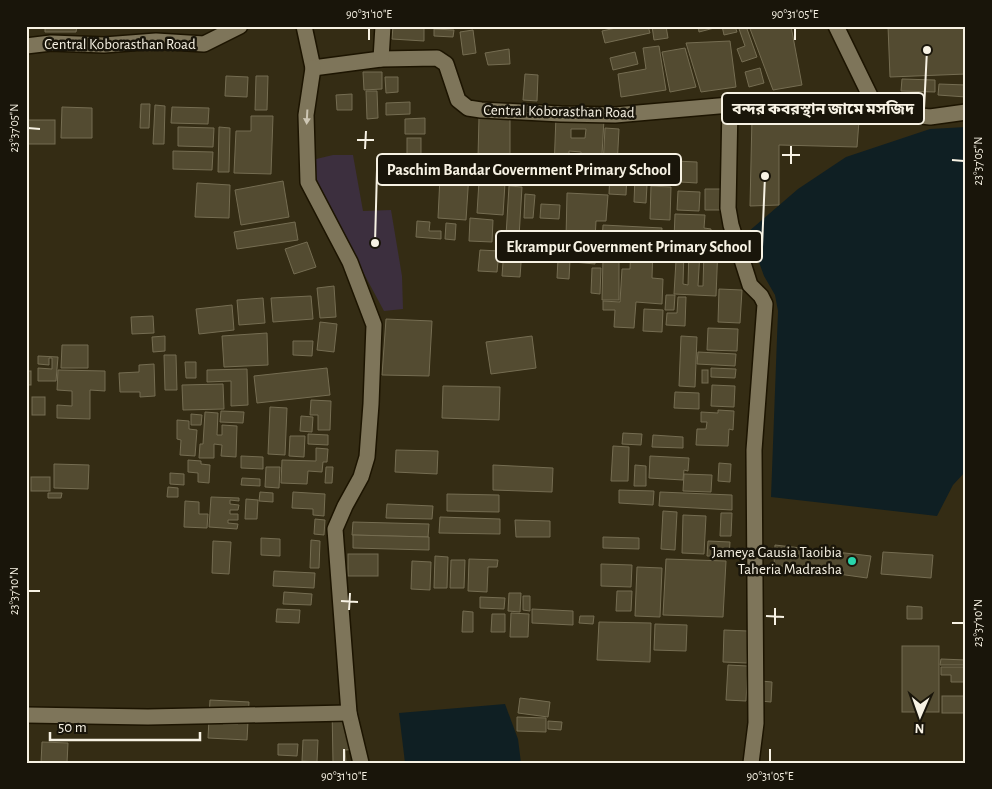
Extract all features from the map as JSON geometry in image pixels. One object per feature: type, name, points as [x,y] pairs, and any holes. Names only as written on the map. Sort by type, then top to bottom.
[{"type":"street","name":"Central Koborasthan Road","points":[[26,46],[51,43],[104,45],[156,41],[204,44],[240,26]]},
{"type":"street","points":[[304,26],[314,68],[306,115],[308,182],[350,262],[374,325],[367,457],[361,477],[335,529],[349,713],[361,763]]},
{"type":"street","points":[[381,59],[383,26]]},
{"type":"street","points":[[836,26],[875,106]]},
{"type":"street","name":"Central Koborasthan Road","points":[[314,68],[381,59],[436,58],[446,64],[458,100],[468,108],[481,110],[561,114],[615,114],[730,105],[875,106],[888,112],[930,117],[966,112]]},
{"type":"street","points":[[730,105],[728,208],[731,225],[750,285],[761,296],[765,304],[754,450],[756,723],[751,763]]},
{"type":"street","points":[[26,715],[148,717],[349,713]]},
{"type":"shaded area","points":[[966,127],[966,471],[953,485],[937,516],[771,497],[778,311],[775,295],[764,276],[748,232],[798,189],[846,157],[930,129]]},
{"type":"shaded area","points":[[333,155],[353,155],[363,211],[391,210],[402,276],[403,309],[384,311],[335,220],[318,184],[312,160]]},
{"type":"shaded area","points":[[505,704],[518,739],[521,763],[405,763],[399,713]]},
{"type":"building","points":[[45,26],[77,26],[76,32],[45,32]]},
{"type":"building","points":[[393,26],[424,28],[424,41],[392,39]]},
{"type":"building","points":[[625,26],[648,26],[650,33],[605,43],[602,31]]},
{"type":"building","points":[[652,26],[666,26],[668,38],[654,40]]},
{"type":"building","points":[[698,26],[717,26],[718,27],[699,32]]},
{"type":"building","points":[[722,26],[735,26],[737,32],[724,35]]},
{"type":"building","points":[[738,26],[746,26],[757,57],[742,62],[737,49],[745,46]]},
{"type":"building","points":[[749,26],[791,26],[802,85],[773,90]]},
{"type":"building","points":[[888,26],[966,26],[966,74],[890,77]]},
{"type":"building","points":[[434,29],[454,30],[453,37],[434,36]]},
{"type":"building","points":[[473,30],[476,53],[463,55],[460,32]]},
{"type":"building","points":[[730,41],[736,87],[701,92],[686,43]]},
{"type":"building","points":[[659,46],[666,90],[621,97],[618,74],[646,69],[643,48]]},
{"type":"building","points":[[685,48],[696,87],[670,92],[662,52]]},
{"type":"building","points":[[509,49],[510,64],[488,65],[485,53]]},
{"type":"building","points":[[635,52],[638,64],[613,70],[610,58]]},
{"type":"building","points":[[760,68],[764,83],[749,87],[745,72]]},
{"type":"building","points":[[363,72],[382,72],[382,89],[364,90]]},
{"type":"building","points":[[525,74],[538,75],[537,101],[523,100]]},
{"type":"building","points":[[226,76],[248,77],[247,97],[225,96]]},
{"type":"building","points":[[256,76],[268,76],[267,110],[255,110]]},
{"type":"building","points":[[385,77],[398,77],[398,92],[386,93]]},
{"type":"building","points":[[902,79],[935,80],[935,92],[901,91]]},
{"type":"building","points":[[939,84],[966,85],[966,97],[938,95]]},
{"type":"building","points":[[366,91],[377,91],[378,118],[367,119]]},
{"type":"building","points":[[352,94],[352,110],[337,110],[336,95]]},
{"type":"building","points":[[410,102],[410,114],[386,115],[386,103]]},
{"type":"building","points":[[141,104],[150,104],[149,128],[140,128]]},
{"type":"building","points":[[155,105],[165,106],[164,144],[153,144]]},
{"type":"building","points":[[62,107],[92,108],[92,138],[61,138]]},
{"type":"building","points":[[172,107],[209,108],[208,124],[171,123]]},
{"type":"building","points":[[251,116],[273,116],[271,174],[234,173],[236,131],[251,131]]},
{"type":"building","points":[[556,116],[604,119],[601,172],[554,169]],"holes":[[[571,129],[586,129],[585,138],[571,138]],[[569,151],[581,152],[581,158],[569,157]]]},
{"type":"building","points":[[479,117],[510,119],[510,159],[478,157]]},
{"type":"building","points":[[752,117],[859,121],[857,147],[779,145],[779,205],[750,206]]},
{"type":"building","points":[[425,118],[425,134],[405,134],[405,119]]},
{"type":"building","points":[[26,120],[55,120],[55,144],[26,144]]},
{"type":"building","points":[[178,127],[214,128],[213,147],[178,146]]},
{"type":"building","points":[[219,127],[230,128],[229,172],[218,172]]},
{"type":"building","points":[[605,128],[619,129],[617,167],[603,167]]},
{"type":"building","points":[[407,138],[421,138],[421,156],[407,156]]},
{"type":"building","points":[[173,151],[213,152],[212,170],[173,169]]},
{"type":"building","points":[[441,156],[470,158],[466,220],[438,218]]},
{"type":"building","points":[[675,161],[697,162],[697,183],[664,181],[665,170],[674,170]]},
{"type":"building","points":[[480,165],[506,167],[503,215],[477,213]]},
{"type":"building","points":[[646,168],[660,169],[659,185],[647,185],[646,203],[634,202],[635,177],[645,177]]},
{"type":"building","points":[[610,171],[627,172],[626,195],[609,194]]},
{"type":"building","points":[[283,181],[289,217],[241,225],[235,190]]},
{"type":"building","points":[[197,183],[230,185],[229,218],[195,217]]},
{"type":"building","points":[[509,186],[522,187],[519,237],[506,236]]},
{"type":"building","points":[[651,186],[671,187],[670,220],[650,219]]},
{"type":"building","points":[[705,189],[723,189],[724,210],[705,210]]},
{"type":"building","points":[[678,191],[700,192],[699,211],[677,210]]},
{"type":"building","points":[[567,193],[608,195],[606,221],[596,221],[595,240],[566,239]]},
{"type":"building","points":[[525,194],[535,195],[533,218],[524,218]]},
{"type":"building","points":[[541,204],[560,205],[559,219],[540,218]]},
{"type":"building","points":[[675,214],[705,215],[704,228],[711,229],[710,241],[674,239]]},
{"type":"building","points":[[470,218],[493,220],[492,242],[469,241]]},
{"type":"building","points":[[417,221],[430,222],[429,231],[441,231],[441,239],[416,237]]},
{"type":"building","points":[[295,222],[298,240],[237,249],[234,232]]},
{"type":"building","points":[[446,223],[456,224],[455,240],[445,239]]},
{"type":"building","points":[[603,225],[662,228],[661,244],[602,241]]},
{"type":"building","points":[[307,242],[316,267],[294,274],[285,249]]},
{"type":"building","points":[[574,244],[596,245],[595,264],[573,262]]},
{"type":"building","points":[[677,244],[718,246],[716,296],[674,294]],"holes":[[[684,250],[689,250],[688,285],[683,284]],[[700,251],[704,251],[703,286],[698,286]]]},
{"type":"building","points":[[631,245],[653,246],[652,278],[663,279],[662,304],[636,302],[634,328],[614,327],[615,310],[603,310],[603,301],[620,302],[622,269],[630,269]]},
{"type":"building","points":[[504,248],[522,249],[520,277],[502,276]]},
{"type":"building","points":[[480,250],[499,251],[497,272],[478,271]]},
{"type":"building","points":[[603,258],[619,259],[619,300],[602,300]]},
{"type":"building","points":[[558,259],[570,260],[569,279],[557,278]]},
{"type":"building","points":[[592,268],[601,268],[600,294],[591,293]]},
{"type":"building","points":[[334,286],[336,317],[320,318],[317,288]]},
{"type":"building","points":[[719,289],[742,290],[740,323],[718,322]]},
{"type":"building","points":[[666,295],[675,295],[674,310],[665,310]]},
{"type":"building","points":[[311,296],[313,319],[273,322],[271,298]]},
{"type":"building","points":[[678,297],[686,297],[685,326],[666,325],[667,313],[677,313]]},
{"type":"building","points":[[263,298],[265,323],[239,325],[237,300]]},
{"type":"building","points":[[232,305],[234,330],[199,334],[196,309]]},
{"type":"building","points":[[644,309],[663,310],[662,332],[643,331]]},
{"type":"building","points":[[153,316],[154,333],[132,334],[131,317]]},
{"type":"building","points":[[386,319],[432,321],[429,376],[382,375]]},
{"type":"building","points":[[320,322],[337,324],[334,352],[317,350]]},
{"type":"building","points":[[708,328],[738,329],[737,351],[707,350]]},
{"type":"building","points":[[267,333],[268,365],[224,367],[222,336]]},
{"type":"building","points":[[165,336],[165,351],[153,352],[152,337]]},
{"type":"building","points":[[532,336],[536,368],[491,374],[486,342]]},
{"type":"building","points":[[681,336],[697,337],[695,387],[679,386]]},
{"type":"building","points":[[293,341],[313,341],[312,356],[293,355]]},
{"type":"building","points":[[62,345],[88,345],[88,368],[61,368]]},
{"type":"building","points":[[698,352],[736,354],[735,366],[697,364]]},
{"type":"building","points":[[164,355],[176,355],[177,390],[165,390]]},
{"type":"building","points":[[38,356],[58,357],[56,381],[38,381],[38,368],[52,369],[52,358],[49,358],[49,365],[38,364]]},
{"type":"building","points":[[185,362],[196,362],[196,378],[186,378]]},
{"type":"building","points":[[154,364],[155,396],[140,397],[140,392],[120,392],[119,373],[139,372],[139,365]]},
{"type":"building","points":[[327,368],[330,395],[257,403],[254,376]]},
{"type":"building","points":[[711,368],[736,369],[735,378],[711,377]]},
{"type":"building","points":[[247,369],[248,405],[231,406],[231,381],[207,382],[207,370]]},
{"type":"building","points":[[58,370],[105,371],[105,391],[90,390],[90,419],[57,418],[57,405],[72,406],[72,391],[57,390]]},
{"type":"building","points":[[702,370],[708,370],[708,383],[702,383]]},
{"type":"building","points":[[26,371],[31,371],[31,385],[26,385]]},
{"type":"building","points":[[223,384],[224,409],[183,410],[182,385]]},
{"type":"building","points":[[712,385],[735,386],[734,407],[711,406]]},
{"type":"building","points":[[443,386],[500,387],[499,420],[442,418]]},
{"type":"building","points":[[675,392],[699,393],[699,409],[674,408]]},
{"type":"building","points":[[32,397],[45,397],[45,415],[32,415]]},
{"type":"building","points":[[311,400],[331,401],[330,430],[318,430],[318,415],[310,415]]},
{"type":"building","points":[[270,407],[287,408],[285,455],[268,454]]},
{"type":"building","points":[[718,410],[734,411],[733,430],[729,429],[728,446],[696,445],[697,429],[706,429],[707,422],[701,422],[701,412],[718,413]]},
{"type":"building","points":[[221,411],[244,412],[243,423],[220,422]]},
{"type":"building","points":[[205,412],[218,413],[217,435],[222,435],[222,425],[237,426],[236,457],[221,456],[222,445],[214,444],[214,458],[199,458],[200,444],[203,444]]},
{"type":"building","points":[[191,414],[202,415],[201,425],[191,425]]},
{"type":"building","points":[[301,416],[313,417],[312,432],[300,431]]},
{"type":"building","points":[[177,420],[189,421],[189,429],[197,430],[195,456],[180,455],[181,440],[177,439]]},
{"type":"building","points":[[623,433],[642,434],[641,445],[622,444]]},
{"type":"building","points":[[308,434],[328,435],[328,445],[308,444]]},
{"type":"building","points":[[653,435],[683,437],[683,448],[652,447]]},
{"type":"building","points":[[290,436],[305,436],[304,457],[289,456]]},
{"type":"building","points":[[613,446],[629,447],[628,481],[611,481]]},
{"type":"building","points":[[316,448],[328,449],[327,462],[323,462],[322,472],[308,471],[307,484],[281,483],[282,460],[316,461]]},
{"type":"building","points":[[396,450],[438,451],[437,474],[395,472]]},
{"type":"building","points":[[241,456],[263,457],[263,469],[241,468]]},
{"type":"building","points":[[650,456],[689,458],[688,471],[684,470],[683,480],[649,478]]},
{"type":"building","points":[[188,460],[201,461],[201,464],[210,465],[209,483],[198,482],[198,473],[188,472]]},
{"type":"building","points":[[719,463],[731,464],[730,482],[718,481]]},
{"type":"building","points":[[54,464],[89,465],[88,489],[54,488]]},
{"type":"building","points":[[493,465],[553,468],[552,492],[493,490]]},
{"type":"building","points":[[635,465],[646,466],[646,486],[634,486]]},
{"type":"building","points":[[266,467],[280,467],[279,488],[265,487]]},
{"type":"building","points":[[326,467],[333,467],[332,483],[325,483]]},
{"type":"building","points":[[170,473],[184,474],[184,485],[170,484]]},
{"type":"building","points":[[684,474],[712,475],[711,492],[683,491]]},
{"type":"building","points":[[31,477],[50,477],[50,491],[31,491]]},
{"type":"building","points":[[242,478],[260,479],[260,486],[241,485]]},
{"type":"building","points":[[168,487],[178,488],[178,497],[167,497]]},
{"type":"building","points":[[619,490],[654,491],[653,505],[619,503]]},
{"type":"building","points":[[260,492],[273,493],[273,502],[259,501]]},
{"type":"building","points":[[293,492],[325,494],[324,516],[313,515],[313,509],[292,508]]},
{"type":"building","points":[[660,492],[732,495],[732,510],[659,506]]},
{"type":"building","points":[[48,493],[62,493],[61,498],[48,498]]},
{"type":"building","points":[[447,494],[499,495],[499,512],[447,511]]},
{"type":"building","points":[[211,497],[239,498],[239,501],[230,500],[230,504],[239,505],[238,510],[230,510],[230,514],[238,514],[238,520],[228,520],[228,523],[238,524],[237,529],[209,527]]},
{"type":"building","points":[[246,499],[258,500],[257,519],[245,519]]},
{"type":"building","points":[[185,501],[199,502],[199,514],[208,514],[207,528],[184,527]]},
{"type":"building","points":[[387,504],[433,506],[432,519],[386,518]]},
{"type":"building","points":[[663,511],[677,512],[675,550],[661,549]]},
{"type":"building","points":[[721,513],[732,513],[731,536],[720,536]]},
{"type":"building","points":[[683,515],[706,516],[704,554],[682,553]]},
{"type":"building","points":[[440,517],[500,519],[500,534],[439,533]]},
{"type":"building","points":[[315,519],[325,520],[324,535],[314,534]]},
{"type":"building","points":[[515,520],[550,521],[550,537],[516,537]]},
{"type":"building","points":[[353,522],[429,524],[428,537],[352,535]]},
{"type":"building","points":[[353,535],[429,537],[429,550],[353,548]]},
{"type":"building","points":[[603,537],[639,538],[639,549],[603,548]]},
{"type":"building","points":[[261,538],[280,539],[280,556],[261,555]]},
{"type":"building","points":[[311,540],[320,541],[319,568],[310,568]]},
{"type":"building","points":[[213,541],[231,542],[229,574],[212,573]]},
{"type":"building","points":[[708,541],[730,542],[729,557],[707,556]]},
{"type":"building","points":[[775,545],[871,556],[867,578],[774,565]]},
{"type":"building","points":[[883,552],[933,555],[931,578],[881,574]]},
{"type":"building","points":[[348,554],[378,554],[378,576],[348,576]]},
{"type":"building","points":[[435,556],[448,557],[447,588],[434,588]]},
{"type":"building","points":[[469,559],[498,560],[497,567],[488,567],[487,592],[468,591]]},
{"type":"building","points":[[666,559],[726,561],[723,617],[663,615]]},
{"type":"building","points":[[451,560],[465,560],[464,588],[450,588]]},
{"type":"building","points":[[412,561],[431,562],[430,590],[411,589]]},
{"type":"building","points":[[601,564],[632,565],[631,587],[601,586]]},
{"type":"building","points":[[637,567],[662,568],[660,617],[635,616]]},
{"type":"building","points":[[274,571],[315,573],[314,588],[273,586]]},
{"type":"building","points":[[617,591],[632,591],[631,611],[616,611]]},
{"type":"building","points":[[284,592],[312,594],[311,605],[283,604]]},
{"type":"building","points":[[509,593],[521,593],[520,612],[508,611]]},
{"type":"building","points":[[523,596],[530,596],[530,611],[523,610]]},
{"type":"building","points":[[480,597],[505,598],[504,609],[480,608]]},
{"type":"building","points":[[907,606],[922,607],[922,619],[907,619]]},
{"type":"building","points":[[277,609],[300,610],[299,623],[276,622]]},
{"type":"building","points":[[532,609],[573,611],[573,625],[532,623]]},
{"type":"building","points":[[463,611],[473,612],[473,632],[462,632]]},
{"type":"building","points":[[511,613],[529,614],[528,637],[510,637]]},
{"type":"building","points":[[492,614],[505,614],[505,632],[491,632]]},
{"type":"building","points":[[580,616],[594,616],[593,624],[579,623]]},
{"type":"building","points":[[599,622],[651,623],[650,662],[597,660]]},
{"type":"building","points":[[655,624],[687,625],[686,651],[654,650]]},
{"type":"building","points":[[724,630],[748,631],[747,663],[723,662]]},
{"type":"building","points":[[902,646],[939,646],[939,712],[902,712]]},
{"type":"building","points":[[941,659],[966,660],[966,665],[940,665]]},
{"type":"building","points":[[728,665],[748,666],[746,701],[726,700]]},
{"type":"building","points":[[941,667],[966,667],[966,682],[951,682],[951,675],[941,675]]},
{"type":"building","points":[[761,681],[772,682],[771,702],[760,701]]},
{"type":"building","points":[[942,696],[966,696],[966,713],[942,713]]},
{"type":"building","points":[[520,698],[550,702],[548,717],[518,713]]},
{"type":"building","points":[[210,700],[249,702],[247,740],[208,738]],"holes":[[[223,714],[238,715],[238,724],[223,724]]]},
{"type":"building","points":[[332,707],[345,707],[346,736],[361,736],[361,749],[345,750],[346,763],[333,763]]},
{"type":"building","points":[[517,717],[546,718],[546,732],[517,731]]},
{"type":"building","points":[[548,721],[562,722],[561,730],[548,729]]},
{"type":"building","points":[[303,740],[318,740],[317,762],[302,761]]},
{"type":"building","points":[[42,742],[68,743],[67,763],[41,763]]},
{"type":"building","points":[[278,744],[298,744],[297,756],[278,755]]},
{"type":"place","name":"বন্দর কবরস্থান জামে মসজিদ","points":[[927,50]]},
{"type":"place","name":"Ekrampur Government Primary School","points":[[765,176]]},
{"type":"place","name":"Paschim Bandar Government Primary School","points":[[375,243]]},
{"type":"place","name":"Jameya Gausia Taoibia Taheria Madrasha","points":[[852,561]]}]
